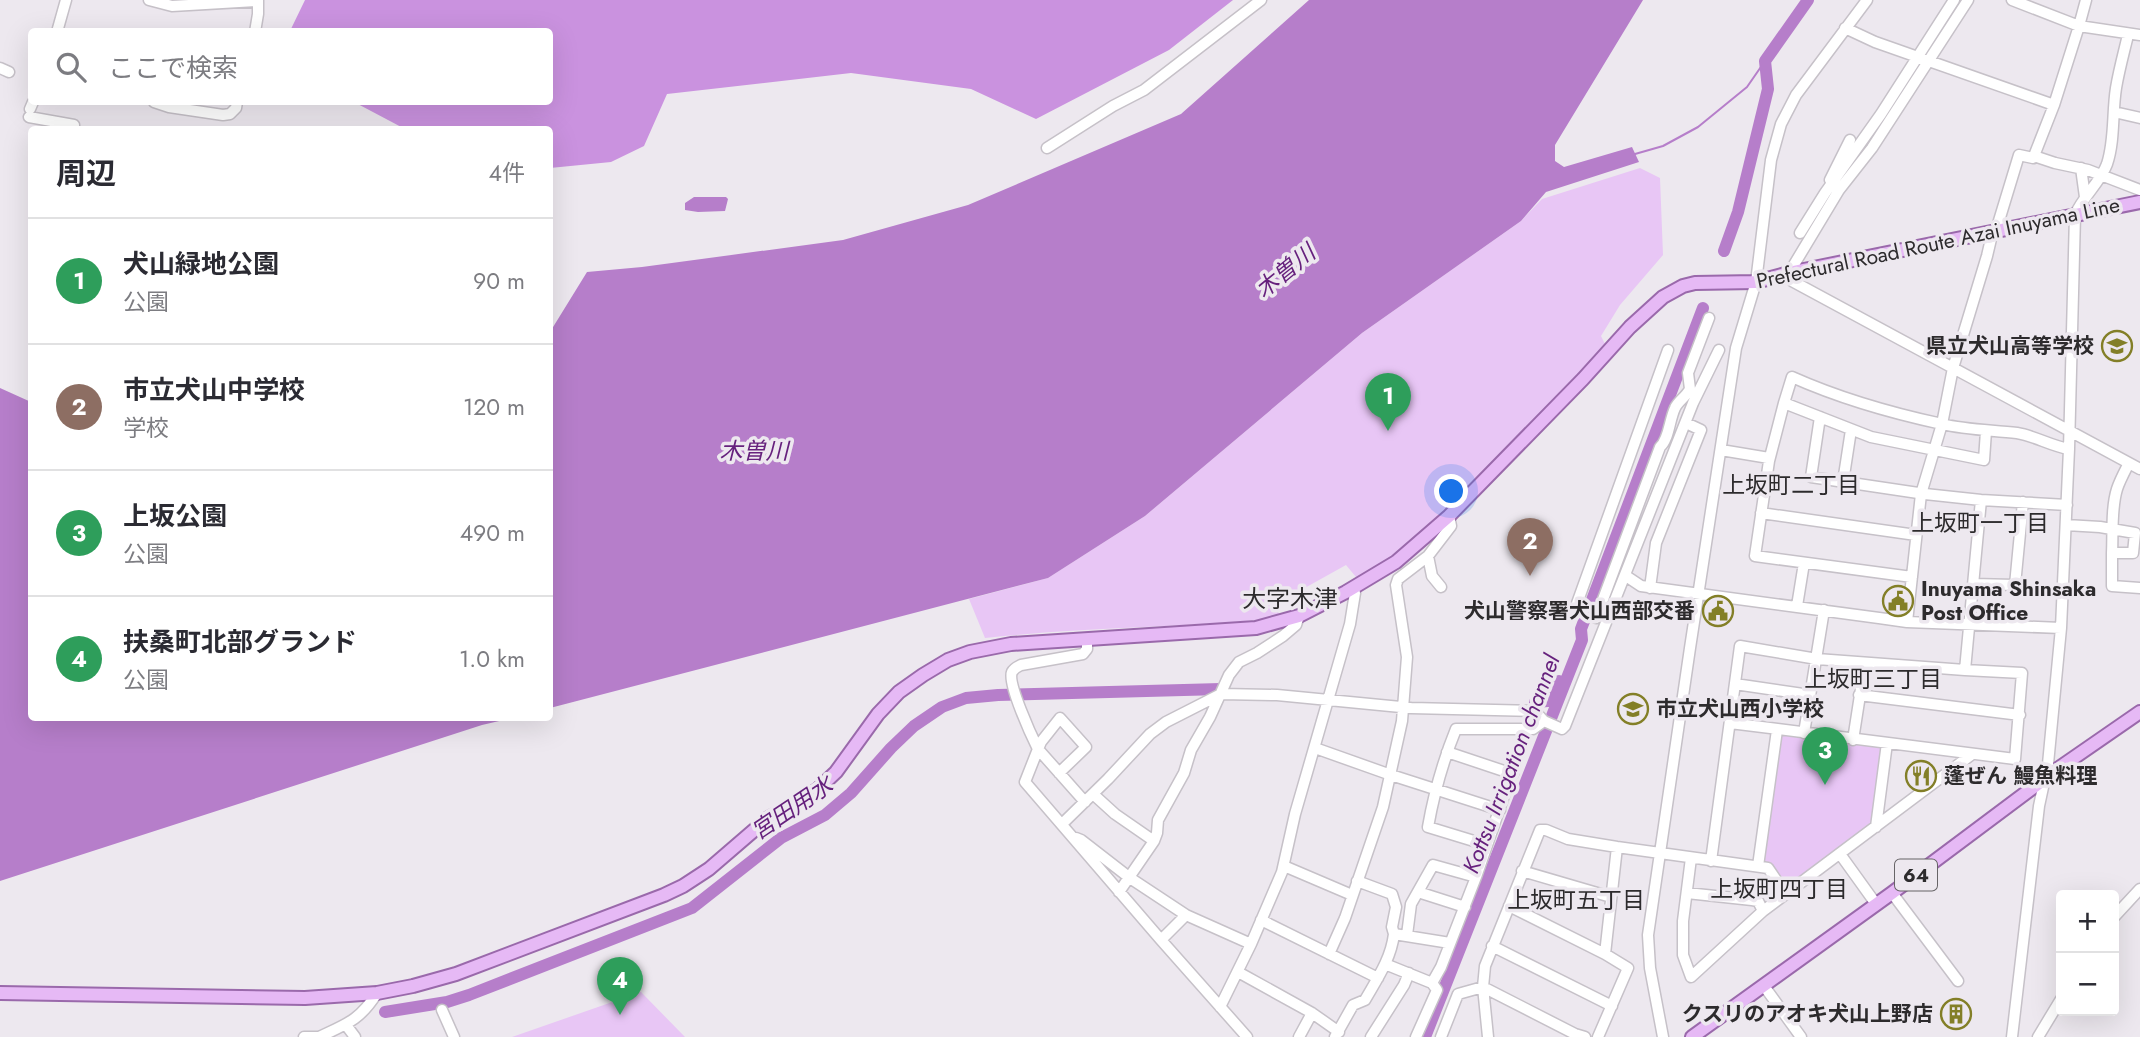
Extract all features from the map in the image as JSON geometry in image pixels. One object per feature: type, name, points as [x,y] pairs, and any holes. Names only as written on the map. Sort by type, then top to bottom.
[{"type":"main road","name":"Prefectural Road Route Azai Inuyama Line","points":[[0,993],[377,993],[456,974],[683,886],[709,869],[767,820],[817,790],[836,772],[878,714],[899,692],[948,660],[991,647],[1256,628],[1298,616],[1353,588],[1396,562],[1449,516],[1630,327],[1663,297],[1683,286],[1695,283],[1756,282],[2140,202]]},
{"type":"main road","name":"64","points":[[1692,1037],[2059,768],[2140,712]]},
{"type":"street","points":[[58,28],[66,0]]},
{"type":"street","points":[[149,0],[172,6],[258,0],[256,28]]},
{"type":"street","points":[[1047,148],[1113,106],[1144,90],[1261,0]]},
{"type":"street","points":[[1663,1037],[1650,968],[1648,935],[1736,348],[1756,282],[1771,160],[1781,124],[1796,95],[1867,0]]},
{"type":"street","points":[[1954,0],[1837,185],[1789,273],[1791,281],[2140,469]]},
{"type":"street","points":[[1800,233],[1837,185],[1872,148],[1968,0]]},
{"type":"street","points":[[2011,0],[2079,26],[2140,35]]},
{"type":"street","points":[[1907,622],[1921,494],[1942,424],[1953,368],[2017,158],[2019,155],[2034,159],[2054,104],[2085,0]]},
{"type":"street","points":[[1845,28],[1875,43],[2054,104]]},
{"type":"street","points":[[2012,1037],[2039,806],[2046,780],[2061,628],[2070,431],[2075,215],[2102,176],[2109,154],[2116,89],[2128,35]]},
{"type":"street","points":[[163,105],[223,115],[230,114],[236,105]]},
{"type":"street","points":[[31,109],[74,125]]},
{"type":"street","points":[[2114,112],[2140,118]]},
{"type":"street","points":[[1837,185],[1830,180],[1850,140]]},
{"type":"street","points":[[2034,156],[2081,168],[2140,190]]},
{"type":"street","points":[[2081,168],[2085,197]]},
{"type":"street","points":[[1596,618],[1660,447],[1668,437],[1667,431],[1675,407],[1690,389],[1688,373],[1709,318]]},
{"type":"street","points":[[1575,610],[1668,350]]},
{"type":"street","points":[[1062,824],[1150,734],[1222,689],[1404,707],[1531,709],[1544,721],[1562,729],[1704,379],[1719,350]]},
{"type":"street","points":[[1912,578],[1755,556],[1769,458],[1792,377],[1851,400],[1942,424],[2020,433],[2069,449]]},
{"type":"street","points":[[1784,403],[1871,438],[1984,460],[1986,431]]},
{"type":"street","points":[[1819,417],[1811,477],[1921,494],[2067,505]]},
{"type":"street","points":[[1650,588],[1656,543],[1701,430],[1686,423]]},
{"type":"street","points":[[1843,482],[1851,430]]},
{"type":"street","points":[[1721,450],[1769,458]]},
{"type":"street","points":[[2129,463],[2116,490],[2112,586],[2140,588]]},
{"type":"street","points":[[1965,670],[1981,500]]},
{"type":"street","points":[[1973,584],[2015,585],[2023,502]]},
{"type":"street","points":[[1761,513],[1916,535]]},
{"type":"street","points":[[1329,954],[1345,918],[1374,834],[1391,775],[1404,707],[1406,657],[1396,585],[1398,579],[1428,556],[1451,526],[1449,516]]},
{"type":"street","points":[[2066,526],[2135,533],[2133,553],[2112,552]]},
{"type":"street","points":[[1428,556],[1432,576],[1441,587]]},
{"type":"street","points":[[1797,606],[1804,563]]},
{"type":"street","points":[[1626,576],[1635,583],[1650,588],[1907,622],[2061,628]]},
{"type":"street","points":[[1220,1007],[1251,944],[1284,866],[1295,814],[1350,624],[1355,593],[1353,588]]},
{"type":"street","points":[[1804,733],[1824,610]]},
{"type":"street","points":[[1119,892],[1154,841],[1158,820],[1184,773],[1195,744],[1235,666],[1283,636],[1296,625],[1298,616]]},
{"type":"street","points":[[1085,802],[1038,749],[1011,674],[1014,669],[1063,656],[1083,654],[1087,649],[1087,639]]},
{"type":"street","points":[[1711,861],[1740,646],[1817,659],[2022,673],[2015,760],[1730,723]]},
{"type":"street","points":[[1853,740],[1865,663]]},
{"type":"street","points":[[1735,684],[1810,695]]},
{"type":"street","points":[[1860,695],[2020,715]]},
{"type":"street","points":[[1059,773],[1086,747],[1060,718],[1038,749],[1026,782],[1160,940],[1247,1037]]},
{"type":"street","points":[[1488,845],[1428,827],[1435,789],[1455,729],[1530,730],[1544,721]]},
{"type":"street","points":[[1432,982],[1465,907],[1530,730]]},
{"type":"street","points":[[1758,866],[1777,730]]},
{"type":"street","points":[[1877,827],[1887,743]]},
{"type":"street","points":[[1315,748],[1500,810]]},
{"type":"street","points":[[1447,752],[1513,774]]},
{"type":"street","points":[[1691,858],[1683,921],[1683,954],[1691,977],[1785,893],[1971,755]]},
{"type":"street","points":[[1093,794],[1115,814],[1154,841]]},
{"type":"street","points":[[1489,1037],[1483,987],[1485,966],[1540,830],[1568,839],[1617,848],[1768,868],[1785,893]]},
{"type":"street","points":[[1072,837],[1081,840],[1130,878],[1186,915],[1251,944]]},
{"type":"street","points":[[1605,954],[1617,848]]},
{"type":"street","points":[[1840,854],[1876,904]]},
{"type":"street","points":[[1407,935],[1411,904],[1433,865],[1476,877]]},
{"type":"street","points":[[1284,866],[1352,895]]},
{"type":"street","points":[[1522,871],[1611,898]]},
{"type":"street","points":[[1238,972],[1312,1013],[1337,1034],[1353,1004],[1365,1000],[1392,950],[1392,927],[1396,907],[1392,894],[1357,881]]},
{"type":"street","points":[[2119,911],[2140,888]]},
{"type":"street","points":[[1418,892],[1465,907]]},
{"type":"street","points":[[1686,893],[1758,901],[1763,911]]},
{"type":"street","points":[[1892,893],[1958,981]]},
{"type":"street","points":[[2130,898],[2140,906]]},
{"type":"street","points":[[1509,906],[1628,968],[1598,1037]]},
{"type":"street","points":[[1160,940],[1186,915]]},
{"type":"street","points":[[1261,920],[1378,978]]},
{"type":"street","points":[[1394,934],[1450,943]]},
{"type":"street","points":[[1492,946],[1612,1006]]},
{"type":"street","points":[[1385,964],[1432,982],[1437,990],[1416,1037]]},
{"type":"street","points":[[1371,1037],[1409,973]]},
{"type":"street","points":[[1764,986],[1801,1037]]},
{"type":"street","points":[[1441,1037],[1458,994],[1483,987],[1578,1036]]},
{"type":"street","points":[[304,1037],[319,1037],[346,1025],[366,1010],[377,993]]},
{"type":"street","points":[[2038,1037],[2056,1007]]},
{"type":"street","points":[[442,1010],[454,1037]]},
{"type":"street","points":[[1300,1037],[1312,1013]]},
{"type":"street","points":[[346,1025],[355,1037]]},
{"type":"shaded area","points":[[305,0],[1233,0],[1169,50],[1036,119],[971,89],[851,73],[667,94],[644,146],[611,162],[553,168],[553,126],[399,126],[360,105],[553,105],[553,28],[291,28]]},
{"type":"shaded area","points":[[1640,168],[1660,178],[1663,255],[1620,305],[1601,336],[1609,352],[1449,516],[1361,583],[1346,565],[1276,604],[1280,618],[985,638],[969,599],[1048,578],[1145,516],[1362,333],[1521,221],[1542,199]]},
{"type":"shaded area","points":[[1777,730],[1887,743],[1876,827],[1785,893],[1768,868],[1758,866]]},
{"type":"shaded area","points":[[641,992],[685,1037],[512,1037]]},
{"type":"water","name":"木曽川","points":[[1309,0],[1643,0],[1555,145],[1555,161],[1564,167],[1632,147],[1639,162],[1546,192],[1521,221],[1362,333],[1145,516],[1048,578],[553,707],[553,327],[587,272],[843,240],[968,205],[1181,114]]},
{"type":"water","points":[[694,197],[728,199],[725,211],[685,210],[685,203]]},
{"type":"water","points":[[0,388],[28,401],[28,721],[499,721],[482,725],[0,881]]},
{"type":"waterway","name":"Kottsu Irrigation channel","points":[[1724,251],[1738,212],[1768,89],[1765,61],[1808,0]]},
{"type":"waterway","points":[[1635,154],[1663,146],[1698,127],[1747,87],[1765,61]]},
{"type":"waterway","name":"Kottsu Irrigation channel","points":[[1425,1037],[1582,640],[1581,629],[1703,308]]},
{"type":"waterway","name":"宮田用水","points":[[1535,702],[1548,701],[1559,681]]},
{"type":"waterway","name":"宮田用水","points":[[385,1012],[447,1002],[469,995],[692,908],[781,838],[825,815],[851,793],[914,726],[942,707],[966,698],[998,695],[1221,689]]},
{"type":"place","name":"県立犬山高等学校","points":[[2117,346]]},
{"type":"place","name":"犬山緑地公園","points":[[1388,431]]},
{"type":"place","name":"市立犬山中学校","points":[[1530,576]]},
{"type":"place","name":"Inuyama Shinsaka Post Office","points":[[1898,601]]},
{"type":"place","name":"犬山警察署犬山西部交番","points":[[1718,611]]},
{"type":"place","name":"市立犬山西小学校","points":[[1633,709]]},
{"type":"place","name":"蓬ぜん 鰻魚料理","points":[[1921,776]]},
{"type":"place","name":"上坂公園","points":[[1825,785]]},
{"type":"place","name":"クスリのアオキ犬山上野店","points":[[1956,1014]]},
{"type":"place","name":"扶桑町北部グランド","points":[[620,1015]]},
{"type":"district","name":"上坂町二丁目","points":[[1791,485]]},
{"type":"district","name":"上坂町一丁目","points":[[1980,523]]},
{"type":"district","name":"大字木津","points":[[1290,599]]},
{"type":"district","name":"上坂町三丁目","points":[[1873,679]]},
{"type":"district","name":"上坂町四丁目","points":[[1779,889]]},
{"type":"district","name":"上坂町五丁目","points":[[1576,900]]}]
